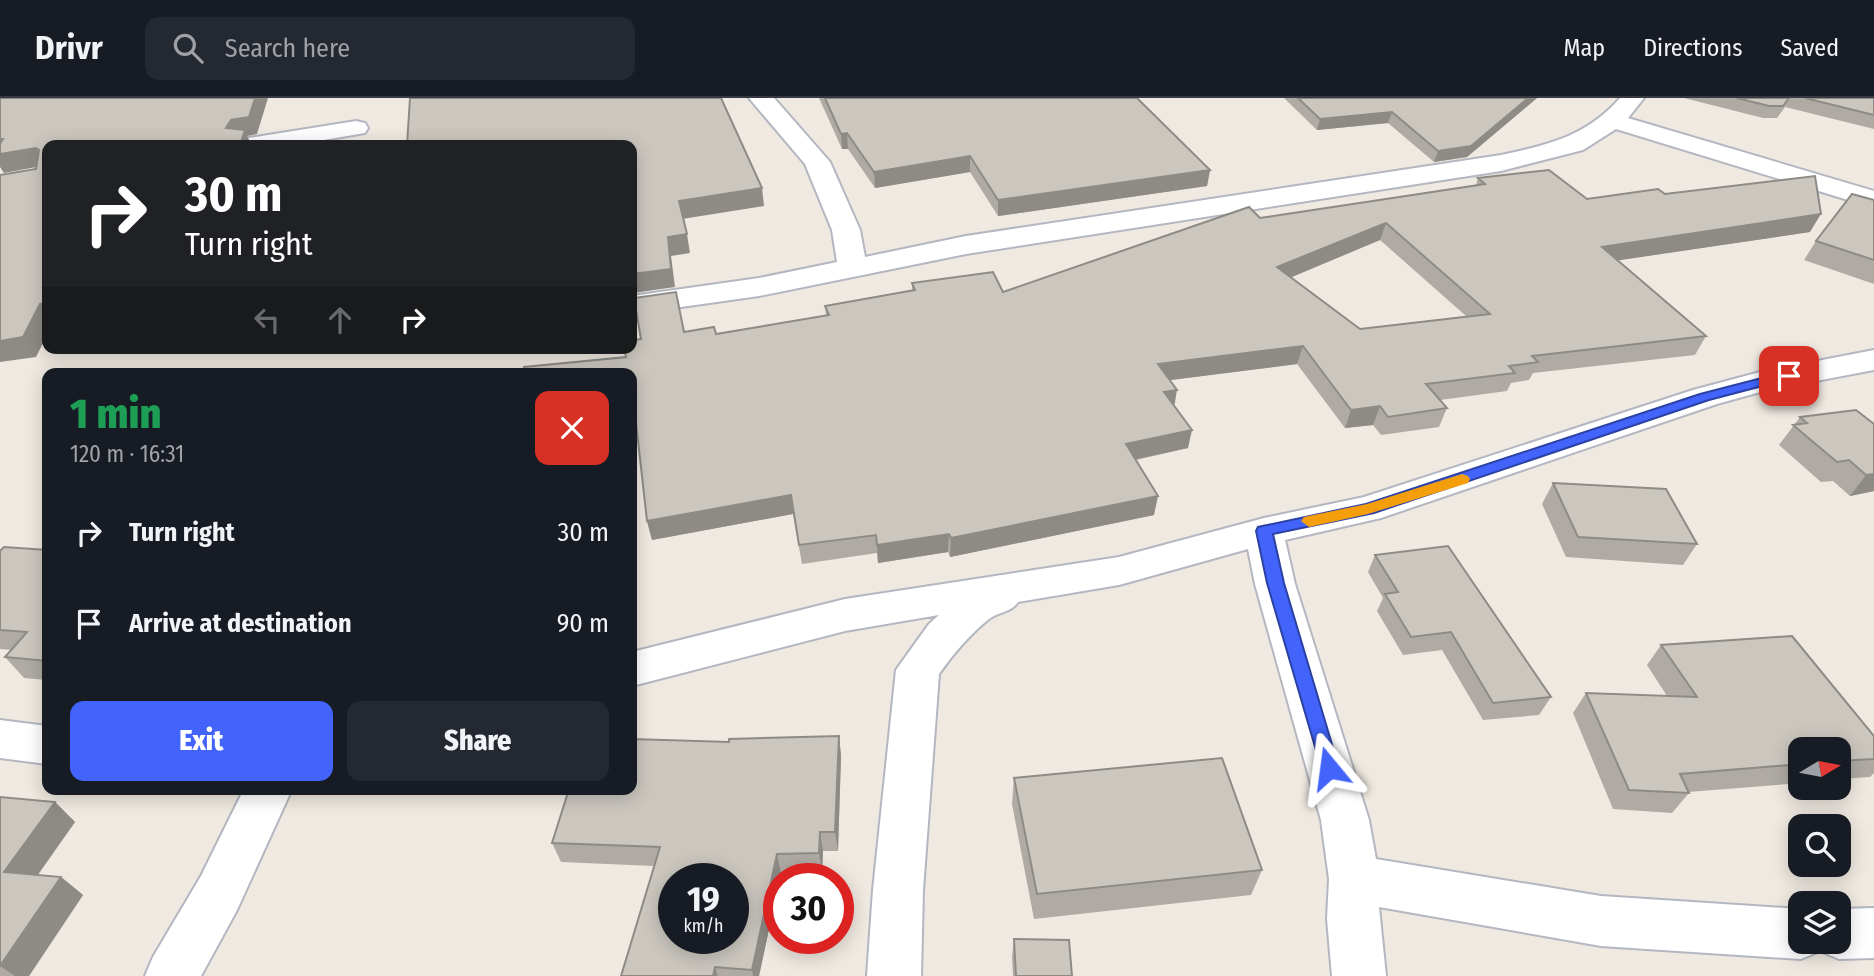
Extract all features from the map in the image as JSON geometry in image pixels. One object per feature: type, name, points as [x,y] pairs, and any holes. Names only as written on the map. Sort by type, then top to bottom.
[{"type":"street","points":[[761,98],[817,162],[846,230],[853,268]]},
{"type":"street","points":[[637,304],[759,287],[966,245],[1501,163],[1563,149],[1590,138],[1614,121],[1632,98]]},
{"type":"street","points":[[1614,121],[1874,200]]},
{"type":"street","points":[[279,140],[357,127]]},
{"type":"street","points":[[637,669],[845,615],[1119,570],[1264,531],[1368,509],[1734,388],[1874,360]]},
{"type":"street","points":[[1264,531],[1275,583],[1345,820],[1354,878],[1353,919],[1359,976]]},
{"type":"street","points":[[894,976],[898,890],[918,670],[944,635],[978,605],[1034,583]]},
{"type":"street","points":[[0,739],[42,744]]},
{"type":"street","points":[[172,976],[219,893],[265,795]]},
{"type":"street","points":[[1354,878],[1601,921],[1788,933]]},
{"type":"street","points":[[1851,934],[1874,933]]},
{"type":"building","points":[[0,98],[255,98],[249,117],[231,120],[226,128],[245,130],[242,140],[42,140],[42,304],[23,337],[0,341],[0,175],[36,169],[39,150],[36,148],[0,154],[3,139],[0,139]]},
{"type":"building","points":[[410,98],[721,98],[762,188],[679,201],[687,234],[668,237],[671,269],[637,273],[637,140],[407,140]]},
{"type":"building","points":[[825,98],[1137,98],[1210,170],[998,200],[970,156],[874,172],[847,133],[841,134]]},
{"type":"building","points":[[1298,98],[1528,98],[1471,146],[1438,151],[1392,112],[1320,119]]},
{"type":"building","points":[[1737,98],[1789,98],[1783,106],[1769,106]]},
{"type":"building","points":[[1805,98],[1874,98],[1874,115]]},
{"type":"building","points":[[1549,170],[1587,199],[1658,189],[1665,194],[1815,176],[1821,214],[1602,247],[1706,336],[1532,356],[1538,362],[1509,366],[1515,373],[1426,384],[1447,408],[1388,417],[1380,406],[1351,410],[1303,346],[1158,364],[1177,390],[1164,392],[1192,430],[1126,444],[1158,496],[951,538],[949,534],[877,545],[876,535],[799,545],[791,495],[647,521],[637,432],[637,368],[524,368],[637,354],[637,339],[641,339],[637,298],[676,292],[684,332],[714,327],[716,334],[829,315],[825,306],[915,290],[912,283],[993,272],[1003,292],[1249,207],[1260,218],[1485,184],[1478,178]],"holes":[[[1386,223],[1490,314],[1360,329],[1277,267]]]},
{"type":"building","points":[[1852,194],[1874,200],[1874,260],[1816,241]]},
{"type":"building","points":[[1856,410],[1874,424],[1874,474],[1866,475],[1849,460],[1837,462],[1793,425],[1807,423],[1800,417]]},
{"type":"building","points":[[1553,483],[1666,489],[1697,544],[1578,537]]},
{"type":"building","points":[[1448,546],[1551,697],[1493,703],[1451,632],[1411,637],[1385,594],[1398,592],[1375,555]]},
{"type":"building","points":[[4,547],[42,550],[42,661],[5,657],[27,632],[0,630],[0,551]]},
{"type":"building","points":[[1792,636],[1874,736],[1874,759],[1852,760],[1852,737],[1788,737],[1788,765],[1680,774],[1689,793],[1629,790],[1586,693],[1697,697],[1661,645]]},
{"type":"building","points":[[839,736],[835,832],[820,832],[819,853],[777,854],[775,863],[763,863],[763,919],[752,970],[715,967],[713,976],[621,976],[660,847],[552,843],[567,795],[637,795],[637,739],[729,742],[729,739]]},
{"type":"building","points":[[1222,758],[1262,870],[1037,894],[1014,778]]},
{"type":"building","points":[[0,797],[55,802],[4,872],[61,877],[0,966]]},
{"type":"building","points":[[1014,939],[1069,940],[1072,976],[1016,976]]},
{"type":"slow traffic","points":[[1309,521],[1368,509],[1462,479]]},
{"type":"route","points":[[1329,768],[1275,583],[1264,531],[1368,509],[1502,467],[1705,397],[1789,376]]}]
